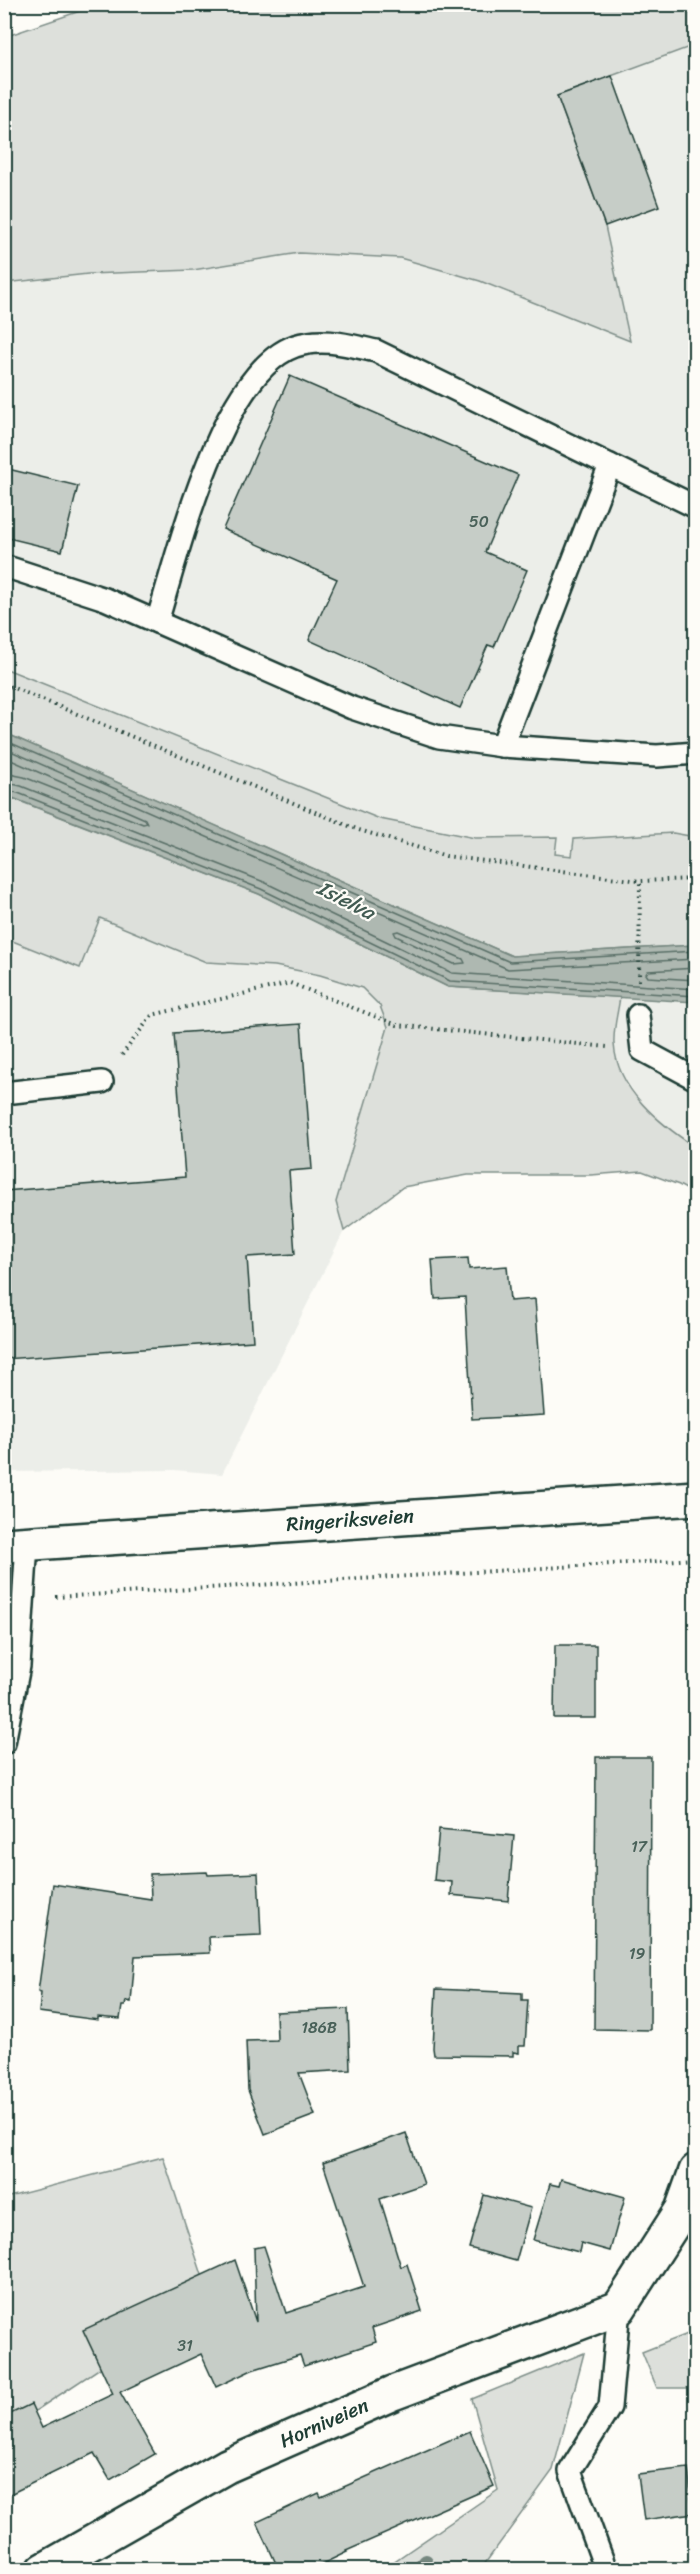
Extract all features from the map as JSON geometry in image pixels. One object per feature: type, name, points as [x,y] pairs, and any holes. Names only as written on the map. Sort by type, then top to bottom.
[{"type":"street","name":"Ringeriksveien","points":[[16,1544],[696,1498]]},
{"type":"street","points":[[619,2308],[682,2210],[696,2171]]},
{"type":"street","name":"Horniveien","points":[[44,2570],[227,2466],[393,2393],[619,2308]]},
{"type":"lane","points":[[157,622],[197,489],[242,392],[268,362],[294,347],[327,340],[376,351],[696,507]]},
{"type":"lane","points":[[502,746],[610,465]]},
{"type":"lane","points":[[4,566],[105,599],[352,708],[439,737],[502,746],[657,756],[696,753]]},
{"type":"lane","points":[[638,1015],[642,1050],[696,1079]]},
{"type":"lane","points":[[4,1093],[102,1082]]},
{"type":"lane","points":[[4,1743],[12,1666],[24,1599],[16,1544]]},
{"type":"lane","points":[[606,2570],[570,2471],[610,2407],[619,2308]]},
{"type":"path","points":[[4,684],[359,830],[447,856],[640,881],[696,879]]},
{"type":"path","points":[[638,1015],[640,881]]},
{"type":"path","points":[[102,1082],[152,1015],[290,983],[397,1025],[642,1050]]},
{"type":"path","points":[[24,1599],[696,1559]]},
{"type":"shaded area","points":[[82,4],[695,5],[695,45],[557,96],[605,226],[630,341],[480,281],[400,258],[299,253],[193,270],[88,274],[5,283],[4,37],[83,10]]},
{"type":"shaded area","points":[[695,45],[695,837],[673,833],[574,839],[572,856],[555,855],[556,837],[475,838],[380,819],[5,668],[4,283],[88,274],[193,270],[299,253],[400,258],[480,281],[630,341],[605,226],[557,96]]},
{"type":"shaded area","points":[[4,668],[380,819],[475,838],[557,837],[555,854],[572,856],[574,839],[673,833],[695,837],[695,945],[512,956],[5,733]]},
{"type":"shaded area","points":[[4,795],[259,894],[448,987],[620,997],[614,1038],[617,1061],[623,1076],[642,1104],[668,1128],[695,1147],[695,1194],[679,1185],[642,1171],[591,1175],[468,1175],[403,1187],[344,1231],[336,1202],[388,1027],[380,1006],[362,988],[320,975],[275,966],[206,962],[100,918],[80,968],[5,938]]},
{"type":"shaded area","points":[[100,918],[206,962],[275,966],[320,975],[362,988],[380,1006],[388,1027],[336,1202],[344,1231],[222,1474],[174,1470],[5,1472],[4,938],[80,967]]},
{"type":"shaded area","points":[[620,997],[695,1002],[695,1147],[668,1129],[642,1104],[618,1067],[614,1043]]},
{"type":"shaded area","points":[[163,2157],[209,2296],[5,2431],[5,2198]]},
{"type":"shaded area","points":[[695,2331],[695,2388],[657,2388],[642,2352]]},
{"type":"shaded area","points":[[584,2353],[553,2470],[481,2569],[383,2569],[498,2490],[472,2399]]},
{"type":"water","name":"Isielva","points":[[5,733],[512,956],[695,945],[695,1002],[448,987],[259,894],[5,795]]},
{"type":"building","points":[[612,76],[659,206],[605,226],[557,96]]},
{"type":"building","points":[[290,376],[518,475],[485,552],[527,570],[494,647],[488,645],[460,708],[309,640],[337,579],[223,529]]},
{"type":"building","points":[[4,468],[78,486],[62,551],[4,537]]},
{"type":"building","points":[[301,1024],[312,1169],[289,1171],[295,1254],[247,1257],[253,1341],[4,1359],[4,1191],[185,1177],[174,1033]]},
{"type":"building","points":[[468,1258],[469,1269],[507,1266],[510,1301],[535,1299],[544,1415],[472,1419],[465,1297],[435,1299],[432,1260]]},
{"type":"building","points":[[555,1645],[596,1645],[596,1718],[554,1718]]},
{"type":"building","points":[[596,1757],[651,1757],[650,2030],[594,2029]]},
{"type":"building","points":[[439,1829],[514,1836],[508,1901],[451,1895],[452,1882],[434,1880]]},
{"type":"building","points":[[207,1872],[208,1875],[258,1873],[261,1935],[209,1937],[210,1953],[135,1956],[131,2002],[126,2001],[125,2006],[122,2006],[120,2019],[98,2017],[98,2020],[39,2012],[41,1993],[38,1992],[53,1884],[151,1899],[150,1874]]},
{"type":"building","points":[[436,1989],[522,1993],[522,2000],[528,2000],[525,2046],[519,2046],[519,2053],[513,2052],[513,2056],[434,2055]]},
{"type":"building","points":[[348,2009],[350,2070],[299,2073],[315,2115],[265,2134],[248,2090],[246,2041],[277,2040],[276,2012]]},
{"type":"building","points":[[406,2133],[424,2184],[380,2199],[401,2267],[407,2264],[422,2311],[372,2328],[376,2342],[304,2366],[300,2355],[252,2370],[216,2387],[201,2354],[120,2392],[155,2454],[110,2480],[94,2453],[4,2497],[4,2417],[31,2404],[42,2428],[113,2394],[83,2330],[235,2260],[256,2322],[254,2248],[264,2246],[286,2313],[364,2287],[323,2163]]},
{"type":"building","points":[[561,2179],[625,2197],[610,2251],[581,2243],[579,2252],[533,2240],[550,2184],[559,2186]]},
{"type":"building","points":[[484,2195],[531,2208],[516,2261],[469,2248]]},
{"type":"building","points":[[470,2431],[494,2486],[346,2551],[310,2570],[279,2570],[257,2522],[319,2493],[321,2497]]},
{"type":"building","points":[[688,2468],[693,2513],[644,2520],[638,2474]]},
{"type":"waterway","points":[[418,2570],[426,2561]]}]
